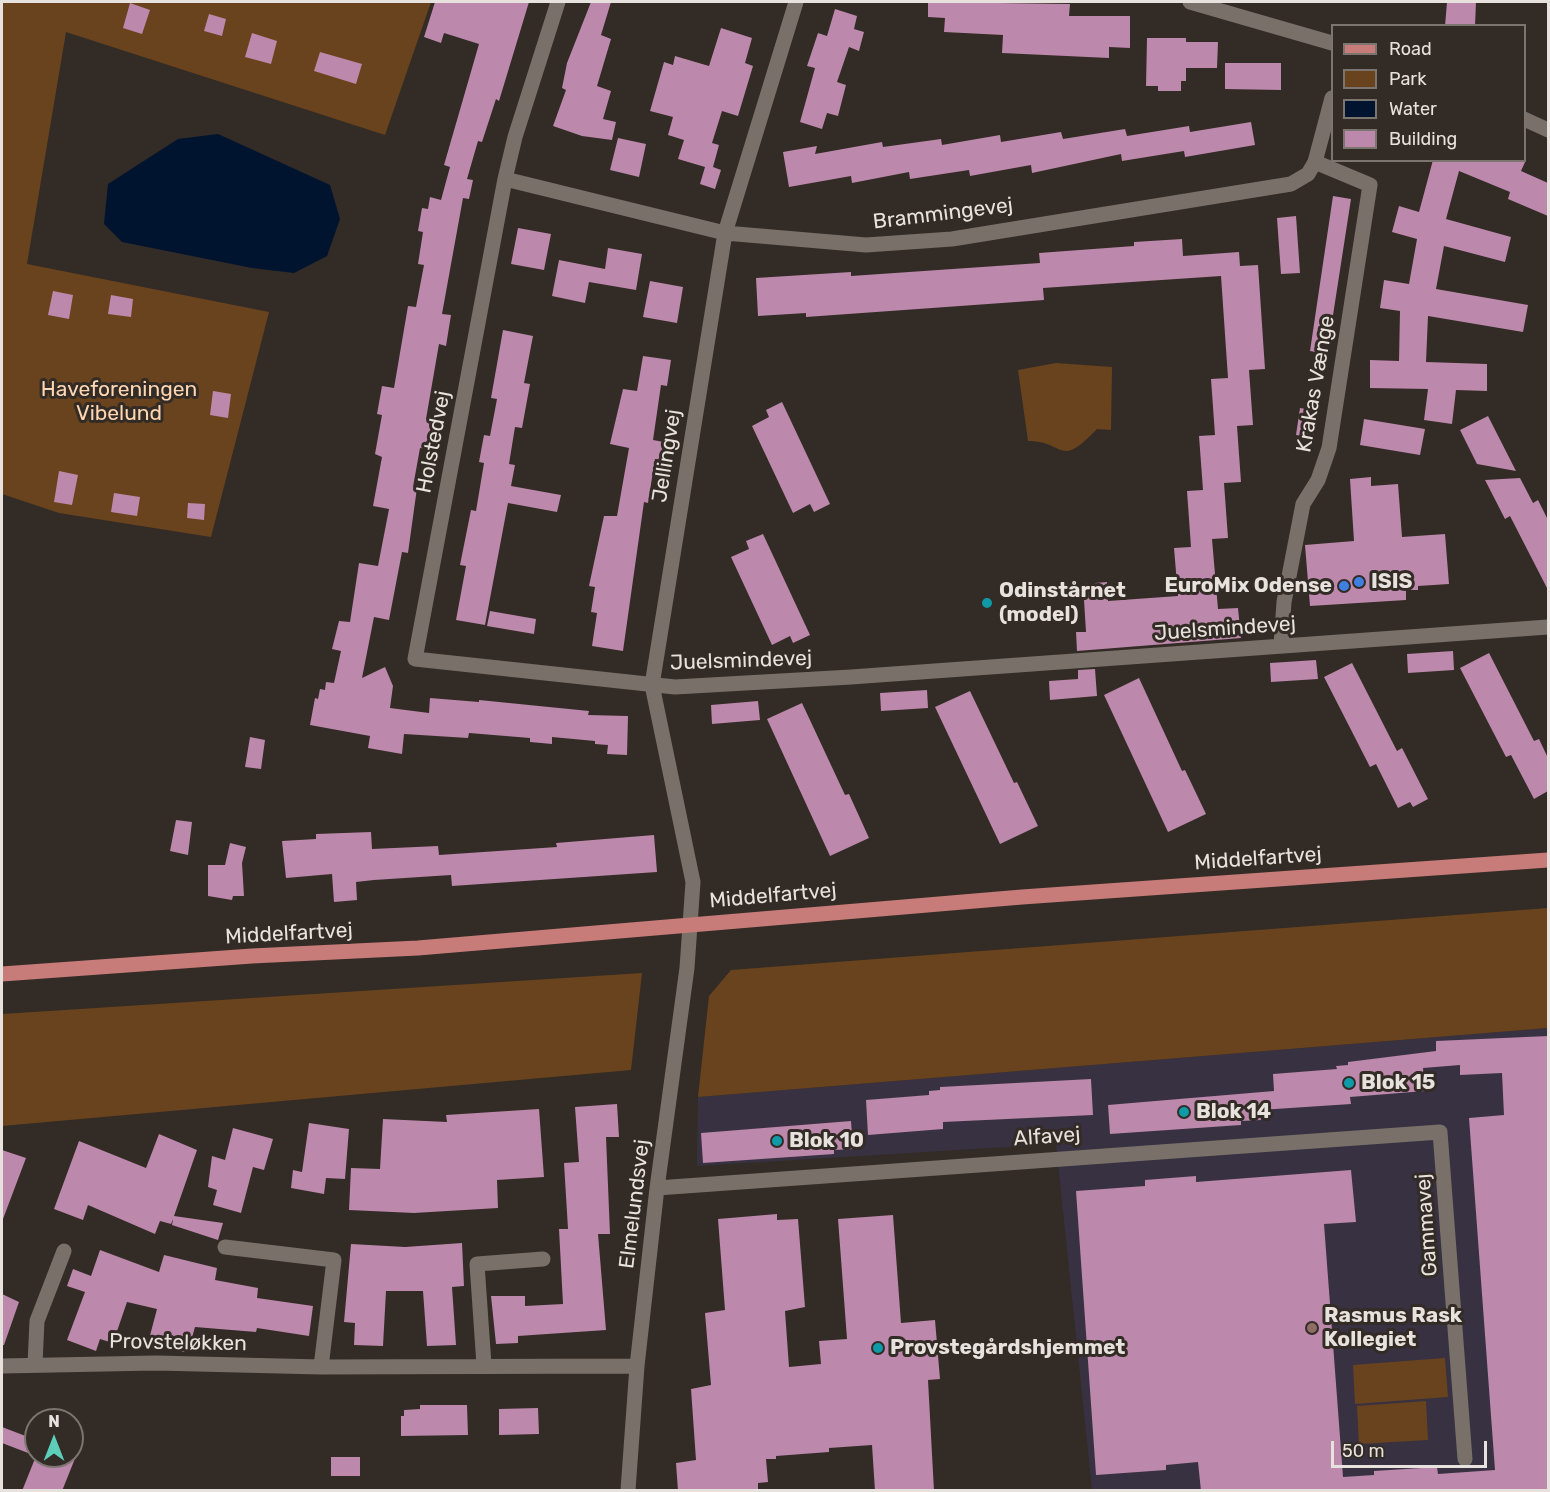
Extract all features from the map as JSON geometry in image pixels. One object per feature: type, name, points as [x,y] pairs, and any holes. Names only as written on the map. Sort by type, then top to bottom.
[{"type":"main road","name":"Middelfartvej","points":[[2,975],[252,956],[418,948],[1034,896],[1548,860]]},
{"type":"street","name":"Holstedvej","points":[[558,2],[515,137],[505,179],[415,659],[652,685]]},
{"type":"street","name":"Jellingvej","points":[[690,924],[693,882],[652,685],[725,233],[796,2]]},
{"type":"street","points":[[1190,2],[1331,43]]},
{"type":"street","points":[[1315,162],[1331,102]]},
{"type":"street","points":[[1526,120],[1548,130]]},
{"type":"street","name":"Brammingevej","points":[[505,179],[725,233],[866,245],[952,239],[1291,184],[1308,174],[1315,162]]},
{"type":"street","name":"Krakas Vænge","points":[[1281,645],[1284,602],[1303,504],[1318,480],[1329,448],[1370,185],[1315,162]]},
{"type":"street","name":"Juelsmindevej","points":[[652,685],[675,687],[808,680],[1548,627]]},
{"type":"street","name":"Elmelundsvej","points":[[628,1491],[637,1366],[690,924]]},
{"type":"street","name":"Alfavej","points":[[657,1188],[1440,1132]]},
{"type":"street","name":"Gammavej","points":[[1440,1132],[1465,1459]]},
{"type":"street","points":[[225,1247],[334,1260],[321,1367]]},
{"type":"street","points":[[35,1364],[37,1321],[64,1251]]},
{"type":"street","points":[[484,1365],[477,1264],[543,1259]]},
{"type":"street","name":"Provsteløkken","points":[[2,1366],[35,1364],[321,1367],[637,1366]]},
{"type":"shaded area","name":"Rasmus Rask Kollegiet","points":[[1548,1028],[1548,1490],[1092,1490],[1056,1144],[697,1166],[698,1097]]},
{"type":"green space","name":"Haveforeningen Vibelund","points":[[2,2],[431,2],[385,135],[66,32],[27,264],[269,312],[211,537],[59,513],[2,494]]},
{"type":"green space","points":[[1056,363],[1112,367],[1111,430],[1097,429],[1075,448],[1068,451],[1040,442],[1028,441],[1018,370]]},
{"type":"green space","points":[[1548,908],[1548,1028],[698,1097],[709,996],[731,970]]},
{"type":"green space","points":[[642,973],[631,1070],[2,1126],[2,1014]]},
{"type":"green space","points":[[1445,1358],[1448,1397],[1355,1404],[1353,1365]]},
{"type":"green space","points":[[1426,1401],[1428,1440],[1359,1444],[1357,1406]]},
{"type":"water","points":[[218,134],[330,185],[340,219],[327,256],[294,273],[252,268],[122,242],[104,224],[108,184],[178,139]]},
{"type":"building","points":[[435,2],[529,2],[499,101],[496,99],[482,142],[478,141],[467,179],[473,180],[469,199],[463,198],[442,314],[451,315],[446,346],[439,344],[426,419],[432,420],[427,449],[420,448],[413,487],[417,488],[408,553],[402,552],[389,620],[374,617],[362,678],[385,667],[393,686],[390,708],[429,713],[430,698],[479,702],[479,700],[589,711],[588,715],[628,716],[627,755],[607,754],[608,745],[595,744],[595,741],[552,737],[552,744],[530,742],[530,738],[469,733],[468,738],[404,734],[402,754],[368,748],[370,736],[310,725],[315,698],[318,699],[320,689],[325,690],[326,682],[334,683],[341,651],[332,649],[339,621],[350,622],[359,563],[378,566],[389,509],[373,506],[382,457],[375,454],[382,415],[377,414],[382,386],[394,388],[408,306],[416,307],[424,265],[418,264],[423,232],[418,231],[422,208],[428,209],[430,197],[441,200],[450,167],[444,165],[479,44],[444,33],[441,43],[424,37]]},
{"type":"building","points":[[591,2],[611,2],[601,35],[611,39],[597,86],[611,91],[603,119],[616,122],[612,140],[582,136],[553,126],[566,90],[562,88],[567,63]]},
{"type":"building","points":[[928,2],[1070,4],[1069,16],[1130,16],[1130,48],[1109,47],[1109,58],[1002,53],[1003,35],[944,32],[945,18],[928,17]]},
{"type":"building","points":[[1447,2],[1476,2],[1475,24],[1445,24]]},
{"type":"building","points":[[130,3],[150,10],[142,34],[123,28]]},
{"type":"building","points":[[835,9],[857,16],[854,29],[864,32],[859,51],[849,47],[837,82],[846,85],[838,116],[827,113],[822,129],[800,122],[815,68],[807,66],[818,33],[827,36]]},
{"type":"building","points":[[209,14],[226,19],[222,36],[204,31]]},
{"type":"building","points":[[721,28],[752,38],[745,63],[753,66],[738,116],[722,111],[712,143],[719,145],[713,167],[721,170],[715,189],[700,184],[705,167],[678,159],[684,140],[668,135],[673,117],[650,111],[664,62],[673,65],[675,56],[709,66]]},
{"type":"building","points":[[252,33],[277,41],[271,64],[245,57]]},
{"type":"building","points":[[1147,38],[1186,38],[1186,42],[1218,42],[1217,68],[1186,68],[1186,81],[1181,81],[1181,91],[1158,91],[1158,86],[1146,86]]},
{"type":"building","points":[[320,52],[362,64],[356,84],[314,71]]},
{"type":"building","points":[[1225,63],[1281,63],[1281,90],[1225,89]]},
{"type":"building","points":[[1251,122],[1255,145],[1185,157],[1184,151],[1122,161],[1121,154],[1032,173],[1031,165],[970,176],[969,170],[910,179],[909,172],[852,183],[851,176],[789,187],[783,152],[817,146],[815,154],[882,142],[883,147],[941,139],[942,145],[1000,135],[1001,142],[1061,132],[1063,139],[1125,129],[1127,136],[1189,126],[1190,132]]},
{"type":"building","points":[[618,138],[646,144],[639,177],[610,170]]},
{"type":"building","points":[[1432,162],[1525,162],[1521,171],[1548,183],[1548,216],[1508,199],[1510,192],[1459,171],[1446,219],[1511,237],[1505,262],[1444,246],[1436,289],[1528,305],[1523,332],[1428,316],[1426,362],[1487,364],[1487,391],[1456,390],[1452,424],[1424,420],[1428,389],[1370,388],[1370,360],[1399,361],[1400,311],[1380,308],[1384,280],[1409,284],[1417,239],[1392,232],[1399,206],[1419,212]]},
{"type":"building","points":[[1333,196],[1351,199],[1327,354],[1310,351]]},
{"type":"building","points":[[1296,216],[1300,273],[1281,274],[1277,218]]},
{"type":"building","points":[[518,228],[551,234],[544,270],[511,264]]},
{"type":"building","points":[[1182,239],[1183,256],[1239,252],[1240,266],[1258,265],[1265,369],[1249,370],[1253,425],[1237,426],[1241,482],[1224,483],[1228,538],[1212,539],[1218,609],[1238,608],[1241,638],[1077,651],[1076,632],[1086,632],[1083,584],[1107,582],[1108,601],[1178,596],[1174,548],[1191,547],[1187,491],[1203,490],[1199,436],[1215,435],[1211,379],[1228,378],[1221,276],[1043,288],[1044,300],[806,317],[806,313],[758,316],[756,278],[851,272],[851,276],[1040,263],[1039,253],[1134,246],[1134,242]]},
{"type":"building","points":[[608,248],[642,254],[636,290],[589,282],[585,303],[552,296],[559,260],[605,269]]},
{"type":"building","points":[[650,281],[683,287],[677,323],[643,317]]},
{"type":"building","points":[[53,291],[73,295],[69,319],[48,315]]},
{"type":"building","points":[[111,295],[133,299],[131,317],[108,314]]},
{"type":"building","points":[[503,330],[533,336],[524,383],[530,384],[522,428],[515,427],[509,464],[515,465],[511,486],[561,495],[557,512],[508,503],[485,625],[456,620],[466,566],[460,565],[471,510],[476,511],[484,463],[479,462],[484,435],[490,436],[497,399],[491,398]]},
{"type":"building","points":[[643,356],[671,360],[667,386],[661,385],[653,440],[669,443],[666,460],[655,459],[648,503],[644,502],[623,651],[592,646],[597,613],[591,612],[595,587],[589,586],[604,516],[617,516],[629,448],[610,444],[623,389],[637,391]]},
{"type":"building","points":[[213,391],[231,394],[228,418],[210,415]]},
{"type":"building","points":[[782,402],[830,504],[814,512],[810,504],[793,513],[752,426],[769,417],[766,410]]},
{"type":"building","points":[[1300,408],[1318,411],[1313,438],[1296,435]]},
{"type":"building","points":[[1488,416],[1516,471],[1477,464],[1460,430]]},
{"type":"building","points":[[1364,419],[1425,429],[1420,455],[1360,445]]},
{"type":"building","points":[[59,471],[78,475],[72,505],[54,502]]},
{"type":"building","points":[[1371,477],[1371,486],[1398,484],[1402,537],[1445,534],[1449,584],[1418,586],[1418,590],[1406,590],[1406,600],[1310,606],[1305,545],[1354,541],[1350,479]]},
{"type":"building","points":[[1520,478],[1533,503],[1538,500],[1548,520],[1548,590],[1510,516],[1505,519],[1485,480]]},
{"type":"building","points":[[114,493],[140,497],[137,516],[111,512]]},
{"type":"building","points":[[188,503],[205,504],[204,520],[187,518]]},
{"type":"building","points":[[763,534],[810,635],[793,643],[790,636],[772,645],[731,557],[749,549],[746,541]]},
{"type":"building","points":[[490,611],[536,619],[534,634],[487,626]]},
{"type":"building","points":[[1453,651],[1454,670],[1408,673],[1407,654]]},
{"type":"building","points":[[1489,653],[1534,741],[1539,739],[1548,758],[1548,791],[1534,799],[1511,755],[1506,757],[1460,668]]},
{"type":"building","points":[[1316,660],[1318,679],[1271,682],[1270,663]]},
{"type":"building","points":[[1352,663],[1397,751],[1402,748],[1428,799],[1413,807],[1410,802],[1398,808],[1376,764],[1370,767],[1324,677]]},
{"type":"building","points":[[1095,669],[1097,696],[1050,700],[1049,681],[1078,679],[1078,670]]},
{"type":"building","points":[[1139,678],[1182,771],[1185,770],[1206,814],[1168,832],[1104,695]]},
{"type":"building","points":[[927,690],[928,708],[881,711],[880,693]]},
{"type":"building","points":[[970,691],[1014,783],[1017,782],[1038,826],[1000,844],[935,707]]},
{"type":"building","points":[[758,701],[760,720],[712,724],[711,705]]},
{"type":"building","points":[[802,703],[845,795],[849,794],[869,838],[830,856],[767,719]]},
{"type":"building","points":[[250,737],[265,740],[261,769],[245,767]]},
{"type":"building","points":[[176,820],[192,822],[188,855],[170,851]]},
{"type":"building","points":[[371,832],[372,849],[438,846],[439,855],[557,847],[556,843],[654,835],[657,872],[452,886],[451,875],[374,880],[356,882],[357,900],[334,902],[332,874],[286,878],[282,841],[316,839],[316,834]]},
{"type":"building","points":[[230,843],[246,847],[242,863],[244,896],[233,896],[232,900],[208,896],[208,865],[225,865]]},
{"type":"building","points":[[1548,1036],[1548,1491],[1201,1491],[1198,1462],[1166,1465],[1166,1470],[1096,1475],[1076,1191],[1145,1186],[1145,1180],[1196,1176],[1196,1182],[1351,1170],[1356,1222],[1324,1224],[1343,1477],[1374,1475],[1374,1471],[1437,1467],[1438,1474],[1495,1470],[1469,1118],[1504,1115],[1502,1073],[1460,1075],[1460,1065],[1423,1068],[1425,1091],[1350,1097],[1351,1104],[1260,1110],[1261,1120],[1241,1121],[1241,1125],[1110,1134],[1108,1105],[1274,1091],[1273,1074],[1337,1069],[1336,1066],[1348,1065],[1348,1062],[1436,1051],[1436,1041]]},
{"type":"building","points":[[1091,1079],[1093,1115],[943,1122],[943,1129],[868,1135],[866,1100],[929,1095],[929,1091],[940,1090],[940,1087]]},
{"type":"building","points":[[617,1104],[619,1137],[606,1137],[610,1234],[598,1234],[606,1330],[518,1336],[518,1343],[496,1344],[491,1296],[525,1296],[525,1306],[563,1304],[559,1229],[568,1229],[564,1163],[579,1162],[575,1107]]},
{"type":"building","points":[[539,1109],[544,1177],[497,1180],[498,1208],[414,1213],[349,1210],[351,1168],[380,1169],[383,1119],[447,1122],[446,1115]]},
{"type":"building","name":"Blok 10","points":[[851,1121],[853,1149],[834,1150],[834,1154],[703,1163],[701,1133]]},
{"type":"building","points":[[309,1123],[349,1129],[345,1179],[326,1178],[324,1194],[291,1188],[293,1170],[302,1172]]},
{"type":"building","points":[[233,1128],[273,1139],[264,1170],[253,1167],[241,1213],[213,1205],[217,1190],[208,1187],[212,1156],[225,1160]]},
{"type":"building","points":[[159,1134],[197,1150],[174,1216],[223,1223],[218,1240],[172,1225],[173,1219],[171,1224],[160,1221],[155,1234],[88,1205],[83,1220],[54,1209],[79,1141],[146,1168]]},
{"type":"building","points":[[2,1150],[26,1158],[3,1219],[2,1218]]},
{"type":"building","name":"Provstegårdshjemmet","points":[[777,1214],[777,1220],[798,1219],[805,1307],[785,1311],[789,1367],[821,1364],[819,1341],[847,1339],[838,1219],[893,1215],[901,1323],[935,1320],[940,1379],[928,1380],[934,1491],[875,1491],[872,1445],[829,1448],[829,1452],[776,1456],[776,1459],[766,1459],[768,1482],[758,1483],[758,1491],[678,1491],[676,1463],[696,1460],[691,1389],[711,1385],[705,1313],[725,1310],[718,1219]]},
{"type":"building","points":[[462,1243],[464,1286],[452,1287],[456,1345],[427,1346],[423,1291],[386,1291],[383,1346],[354,1345],[355,1323],[344,1322],[351,1244],[405,1247]]},
{"type":"building","points":[[100,1250],[159,1272],[164,1255],[217,1268],[215,1280],[258,1288],[257,1298],[313,1306],[309,1336],[257,1328],[256,1332],[195,1327],[188,1352],[176,1351],[148,1343],[157,1309],[127,1302],[113,1343],[100,1339],[96,1351],[67,1340],[85,1292],[67,1286],[73,1269],[91,1276]]},
{"type":"building","points":[[2,1294],[19,1302],[4,1345],[2,1345]]},
{"type":"building","points":[[420,1405],[467,1405],[468,1435],[401,1436],[401,1416],[404,1416],[404,1410],[420,1409]]},
{"type":"building","points":[[538,1408],[539,1434],[499,1435],[499,1409]]},
{"type":"building","points":[[2,1427],[24,1435],[24,1451],[2,1443]]},
{"type":"building","points":[[331,1457],[360,1457],[360,1476],[331,1476]]},
{"type":"building","points":[[31,1468],[71,1468],[62,1491],[22,1491]]},
{"type":"place","name":"ISIS","points":[[1359,582]]},
{"type":"place","name":"EuroMix Odense","points":[[1344,586]]},
{"type":"place","name":"Odinstårnet (model)","points":[[987,603]]},
{"type":"place","name":"Blok 15","points":[[1349,1083]]},
{"type":"place","name":"Blok 14","points":[[1184,1112]]},
{"type":"place","name":"Blok 10","points":[[777,1141]]},
{"type":"place","name":"Rasmus Rask Kollegiet","points":[[1312,1328]]},
{"type":"place","name":"Provstegårdshjemmet","points":[[878,1348]]}]
